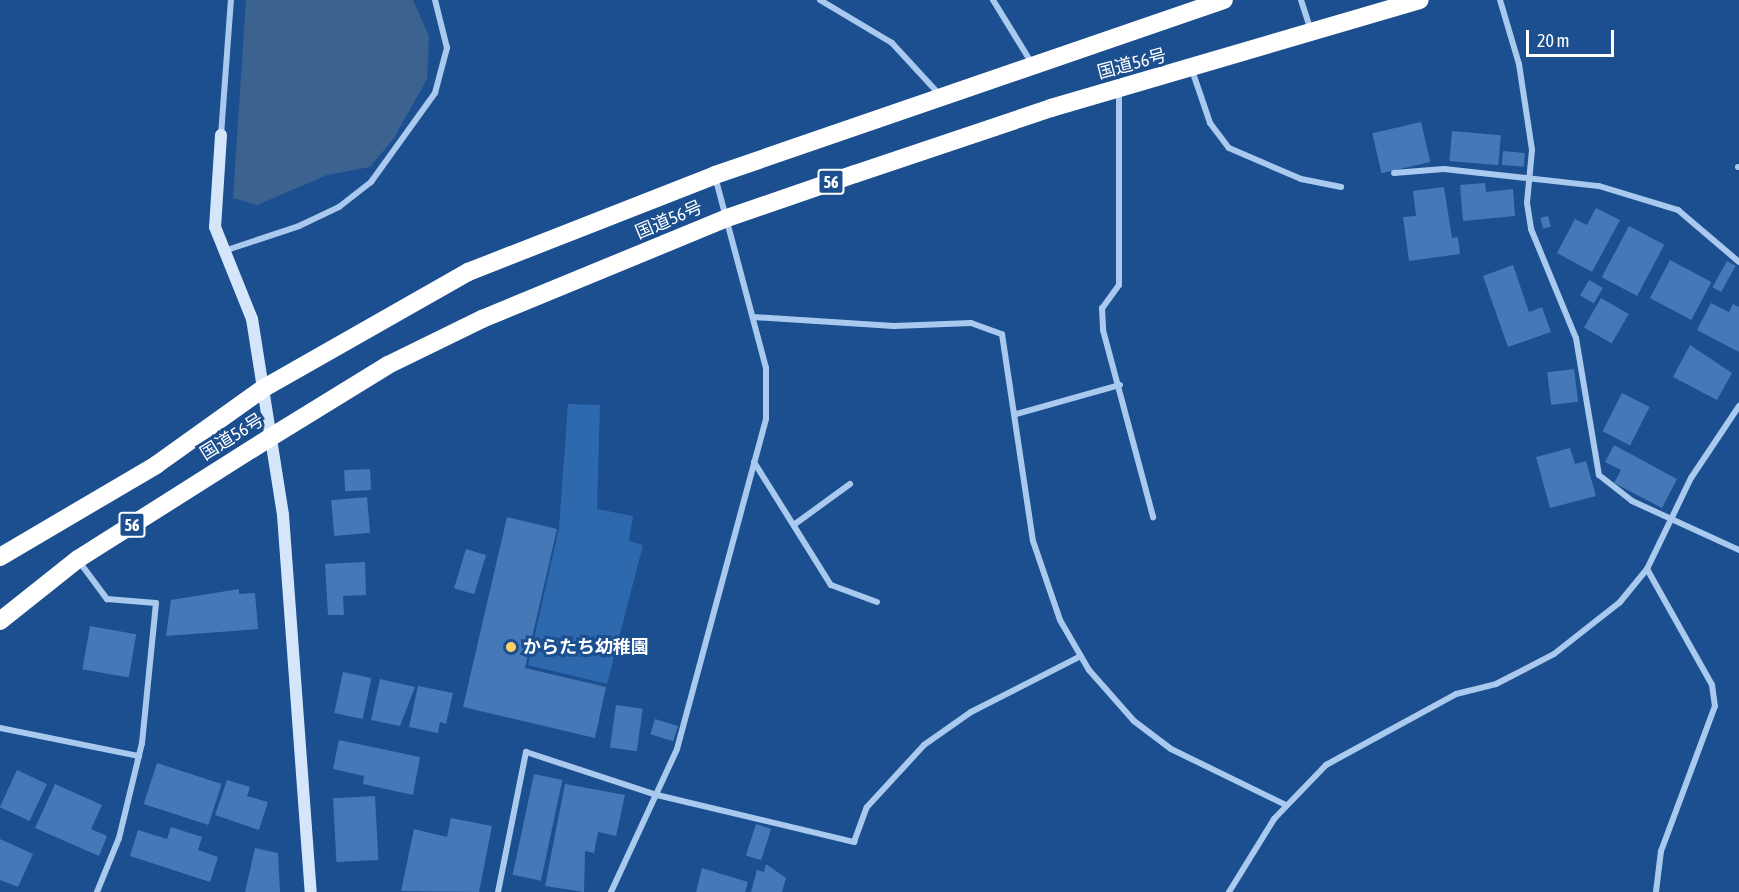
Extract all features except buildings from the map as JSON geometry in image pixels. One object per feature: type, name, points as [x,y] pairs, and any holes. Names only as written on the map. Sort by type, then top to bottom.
[{"type":"highway","name":"国道56号","points":[[0,558],[156,465],[264,388],[468,272],[715,176],[1031,62],[1224,0]]},
{"type":"highway","name":"国道56号","points":[[0,621],[78,559],[271,437],[388,365],[482,319],[727,218],[1119,89],[1420,0]]},
{"type":"street","points":[[231,0],[215,227],[221,252],[252,319],[283,515],[310,892]]},
{"type":"street","points":[[221,252],[299,226],[371,182],[435,93],[447,48],[435,0]]},
{"type":"street","points":[[820,0],[892,43],[940,95]]},
{"type":"street","points":[[993,0],[1031,62]]},
{"type":"street","points":[[1301,0],[1311,33]]},
{"type":"street","points":[[1500,0],[1519,64],[1532,150],[1531,229],[1576,338],[1599,475],[1632,501],[1739,550]]},
{"type":"street","points":[[1192,69],[1210,123],[1229,148],[1301,179],[1341,187]]},
{"type":"street","points":[[1119,89],[1119,285],[1102,308],[1153,517]]},
{"type":"street","points":[[1394,173],[1444,169],[1599,186],[1678,210],[1739,262]]},
{"type":"street","points":[[611,892],[657,795],[696,684],[766,419],[766,378],[753,317],[715,176]]},
{"type":"street","points":[[753,317],[992,326],[1002,334],[1007,351],[1033,542],[1060,620],[1081,656],[1134,722],[1171,749],[1286,805]]},
{"type":"street","points":[[1016,414],[1120,385]]},
{"type":"street","points":[[1229,892],[1286,805],[1326,765],[1456,694],[1496,684],[1554,654],[1620,602],[1647,569],[1691,478],[1739,406]]},
{"type":"street","points":[[754,462],[795,524],[831,585],[877,602]]},
{"type":"street","points":[[795,524],[850,484]]},
{"type":"street","points":[[78,559],[107,599],[156,603],[139,756],[119,838],[97,892]]},
{"type":"street","points":[[1647,569],[1712,685],[1715,706],[1661,851],[1656,892]]},
{"type":"street","points":[[498,892],[526,752],[657,795],[854,842],[867,807],[924,746],[971,711],[1081,656]]},
{"type":"street","points":[[0,728],[139,756]]},
{"type":"shaded area","points":[[246,0],[413,0],[429,36],[427,79],[394,138],[370,167],[327,175],[257,205],[233,198]]},
{"type":"shaded area","points":[[568,404],[600,405],[597,509],[633,516],[629,541],[643,545],[607,684],[528,665],[559,528]]},
{"type":"place","name":"からたち幼稚園","points":[[511,647]]}]
